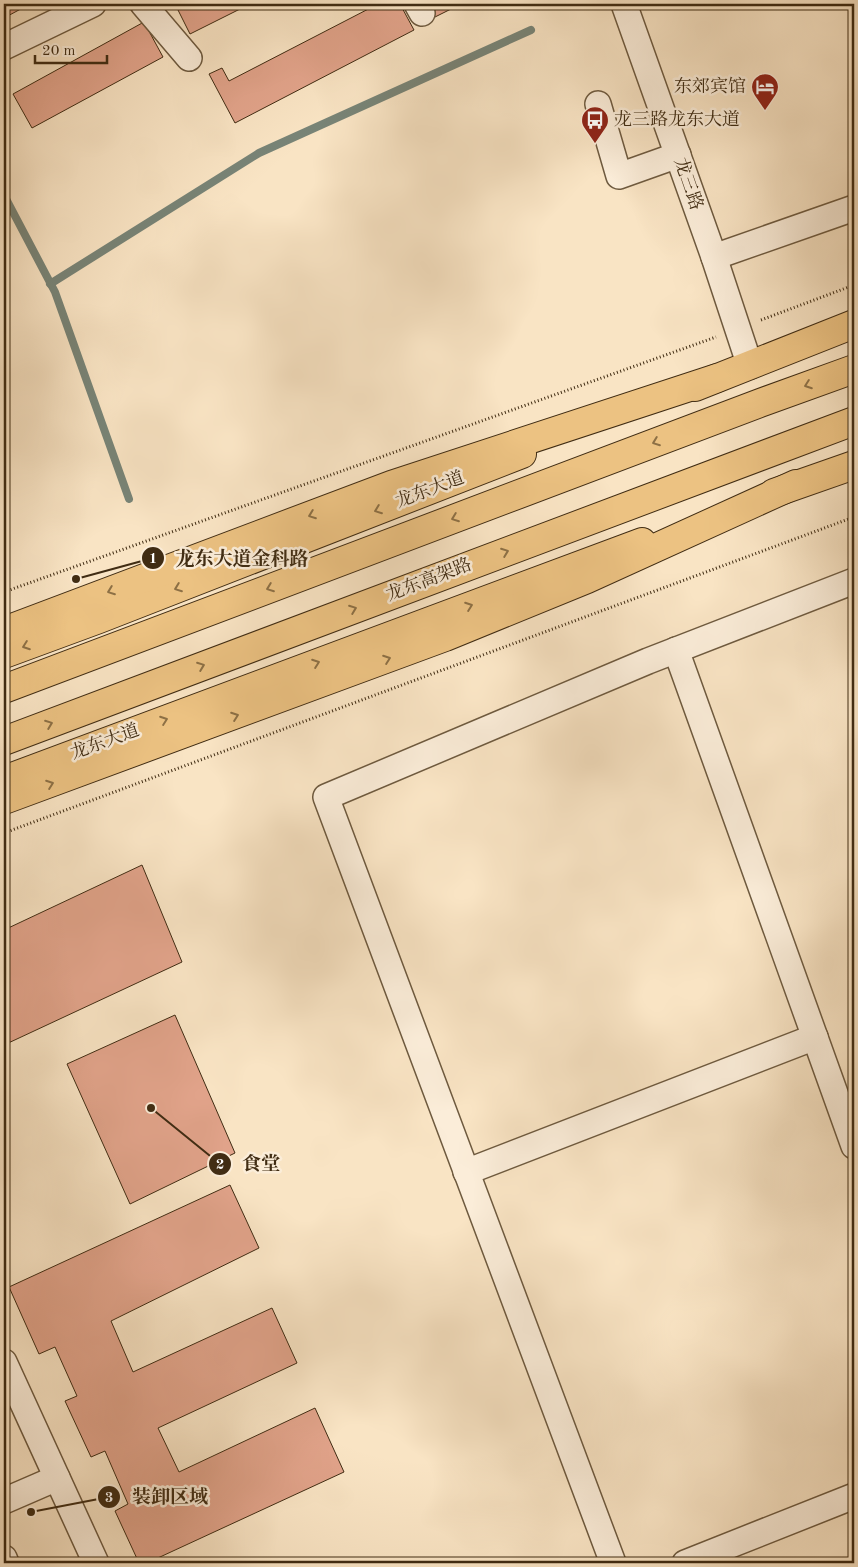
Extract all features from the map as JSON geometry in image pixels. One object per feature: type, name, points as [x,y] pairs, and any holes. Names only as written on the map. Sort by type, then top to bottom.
[{"type":"main road","name":"龙东大道","points":[[4,654],[117,612],[854,324]]},
{"type":"main road","points":[[4,689],[854,368]]},
{"type":"main road","points":[[4,631],[391,485],[717,378]]},
{"type":"main road","name":"龙东高架路","points":[[4,741],[854,421]]},
{"type":"main road","name":"龙东大道","points":[[4,780],[796,484],[854,465]]},
{"type":"main road","points":[[4,800],[446,637],[586,579],[796,484]]},
{"type":"street","points":[[4,48],[93,4]]},
{"type":"street","points":[[143,4],[190,58]]},
{"type":"street","name":"龙三路","points":[[624,4],[714,257],[750,366]]},
{"type":"street","points":[[598,104],[619,176],[678,154]]},
{"type":"street","points":[[714,257],[854,208]]},
{"type":"street","points":[[613,1563],[326,797],[676,650],[854,581]]},
{"type":"street","points":[[676,650],[854,1146]]},
{"type":"street","points":[[466,1172],[815,1037]]},
{"type":"street","points":[[4,1362],[96,1563]]},
{"type":"street","points":[[4,1501],[57,1478]]},
{"type":"street","points":[[686,1563],[854,1496]]},
{"type":"street","points":[[4,1558],[6,1563]]},
{"type":"path","points":[[4,592],[737,329],[854,285]]},
{"type":"path","points":[[4,833],[854,517]]},
{"type":"building","points":[[4,4],[30,4],[4,18]]},
{"type":"building","points":[[175,4],[250,4],[190,34]]},
{"type":"building","points":[[378,4],[400,4],[414,30],[235,123],[209,74],[222,68],[229,81]]},
{"type":"building","points":[[425,4],[461,4],[433,18]]},
{"type":"building","points":[[144,22],[163,57],[32,128],[13,94]]},
{"type":"building","points":[[142,865],[182,962],[4,1045],[4,930]]},
{"type":"building","points":[[175,1015],[235,1153],[130,1204],[67,1064]]},
{"type":"building","points":[[230,1185],[259,1248],[111,1321],[133,1372],[272,1308],[297,1363],[158,1428],[179,1472],[315,1408],[344,1472],[147,1563],[139,1563],[115,1511],[128,1504],[105,1451],[91,1457],[65,1401],[77,1396],[55,1347],[39,1354],[9,1287]]},
{"type":"waterway","points":[[50,284],[259,153],[531,30]]},
{"type":"waterway","points":[[4,195],[55,292],[129,499]]},
{"type":"place","name":"东郊宾馆","points":[[765,111]]},
{"type":"place","name":"龙三路龙东大道","points":[[595,144]]},
{"type":"place","name":"龙东大道金科路","points":[[76,579]]},
{"type":"place","name":"食堂","points":[[151,1108]]},
{"type":"place","name":"装卸区域","points":[[31,1512]]}]
